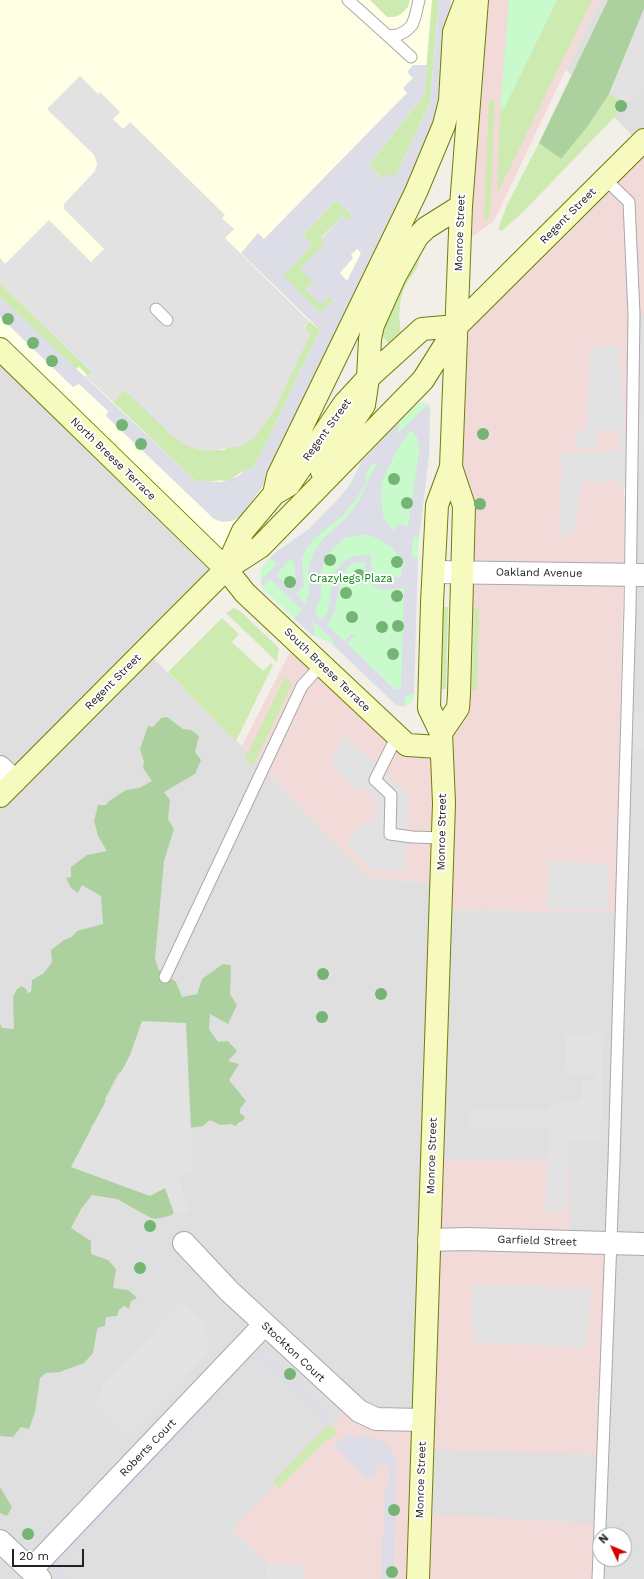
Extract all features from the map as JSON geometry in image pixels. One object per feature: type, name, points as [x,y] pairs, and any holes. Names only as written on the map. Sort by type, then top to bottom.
[{"type":"main road","points":[[274,494],[278,476],[416,192],[444,125],[450,101],[454,32],[466,0]]},
{"type":"main road","name":"Monroe Street","points":[[418,1579],[444,803],[440,740],[429,708],[434,572],[437,505],[451,467],[461,206],[477,0]]},
{"type":"main road","name":"Regent Street","points":[[5,781],[226,569],[260,547],[423,380],[457,326],[644,140]]},
{"type":"main road","points":[[315,489],[328,458],[364,405],[368,378],[370,339],[373,325],[394,276],[417,237],[426,228],[461,206]]},
{"type":"main road","name":"Regent Street","points":[[226,569],[243,532],[274,494],[289,485],[344,404],[368,378],[422,329],[457,326]]},
{"type":"main road","name":"North Breese Terrace","points":[[0,349],[226,569]]},
{"type":"main road","name":"Monroe Street","points":[[440,740],[458,708],[464,506],[451,467]]},
{"type":"main road","name":"South Breese Terrace","points":[[226,569],[246,594],[407,745],[440,740]]},
{"type":"street","name":"Oakland Avenue","points":[[434,572],[637,575]]},
{"type":"street","name":"Garfield Street","points":[[429,1240],[467,1239],[644,1244]]},
{"type":"street","name":"Stockton Court","points":[[184,1243],[229,1291],[264,1325],[345,1400],[365,1415],[376,1419],[423,1420]]},
{"type":"street","name":"Roberts Court","points":[[35,1574],[264,1325]]},
{"type":"street","points":[[0,1541],[35,1574]]},
{"type":"lane","points":[[348,0],[411,57]]},
{"type":"lane","points":[[388,36],[402,33],[412,25],[419,0]]},
{"type":"lane","points":[[598,1579],[637,575],[634,314],[628,202],[605,179]]},
{"type":"lane","points":[[156,310],[167,320]]},
{"type":"lane","points":[[165,977],[302,686],[321,665]]},
{"type":"lane","points":[[397,736],[375,780],[391,795],[390,834],[412,837],[443,838]]},
{"type":"shaded area","points":[[0,0],[466,0],[450,101],[226,569],[0,349]]},
{"type":"shaded area","points":[[439,0],[451,0],[444,105],[439,120],[291,438],[265,483],[240,517],[232,521],[222,522],[214,519],[106,416],[108,411],[79,384],[73,387],[0,317],[0,297],[197,482],[221,482],[238,476],[245,470],[254,468],[320,330],[241,253],[258,233],[264,239],[407,93],[403,88],[413,78],[407,72],[413,65],[427,65],[424,95],[369,165],[383,179],[388,174],[396,175],[430,103]],"holes":[[[336,200],[352,215],[347,220],[342,216],[321,239],[325,243],[300,269],[313,282],[306,290],[321,305],[330,296],[334,299],[321,313],[283,276],[312,245],[303,235]],[[357,249],[361,253],[347,281],[340,273],[353,258],[351,255]]]},
{"type":"shaded area","points":[[477,0],[599,0],[494,221],[459,246]]},
{"type":"shaded area","points":[[599,0],[644,0],[644,140],[641,144],[566,70]]},
{"type":"shaded area","points":[[644,9],[644,87],[628,103],[609,94]]},
{"type":"shaded area","points":[[80,76],[98,94],[100,92],[120,112],[113,119],[123,129],[130,122],[225,215],[222,218],[234,229],[225,238],[309,321],[304,327],[311,333],[275,409],[255,437],[242,446],[210,451],[196,449],[183,444],[171,435],[126,391],[122,392],[113,402],[85,376],[93,373],[0,283],[0,258],[5,264],[49,220],[91,262],[104,249],[64,209],[64,204],[95,171],[97,163],[94,155],[47,109]]},
{"type":"shaded area","points":[[644,140],[644,314],[635,314],[631,407],[621,451],[625,504],[616,913],[440,909],[441,884],[368,877],[242,746],[296,640],[407,745],[440,747],[458,708],[460,603],[451,467],[457,326]]},
{"type":"shaded area","points":[[634,314],[644,314],[644,1579],[599,1579],[420,1513],[423,1420],[232,1530],[268,1564],[267,1579],[0,1579],[0,349],[226,569],[145,650],[242,746],[368,877],[441,884],[440,909],[626,913]]},
{"type":"shaded area","points":[[591,346],[619,346],[625,431],[627,433],[628,416],[644,417],[644,445],[637,485],[622,488],[616,480],[582,483],[573,534],[559,535],[562,465],[560,453],[620,451],[618,430],[598,430],[596,448],[575,449],[577,431],[586,430]]},
{"type":"shaded area","points":[[428,404],[430,410],[429,455],[419,537],[413,537],[411,556],[418,558],[414,693],[405,697],[404,707],[396,705],[332,644],[334,641],[312,620],[315,636],[311,634],[294,618],[302,610],[270,579],[262,587],[261,580],[277,564],[270,557],[310,528],[341,496],[351,483],[361,462],[400,421],[397,434]],"holes":[[[411,430],[418,439],[419,451],[408,526],[405,527],[400,524],[397,525],[393,531],[384,519],[381,498],[382,483],[395,453]],[[372,464],[376,464],[359,501],[348,516],[322,540],[313,554],[308,571],[309,593],[305,604],[296,593],[304,586],[302,559],[306,549],[313,540],[342,516],[354,502],[366,483],[367,478],[364,476]],[[368,535],[377,538],[391,547],[405,564],[402,568],[401,577],[394,577],[392,578],[394,581],[387,584],[378,582],[372,572],[370,554],[350,557],[341,564],[334,574],[328,612],[322,620],[315,613],[321,596],[321,574],[326,556],[344,538]],[[290,559],[294,562],[296,580],[295,585],[291,587],[278,577],[277,574]],[[365,562],[366,576],[374,587],[383,590],[404,588],[401,689],[394,689],[347,643],[357,633],[352,634],[344,641],[327,625],[335,610],[342,574],[347,568],[355,563]]]},
{"type":"shaded area","points":[[629,711],[644,712],[644,749],[628,754]]},
{"type":"shaded area","points":[[344,735],[409,796],[405,871],[373,871],[346,844],[363,821],[366,824],[375,816],[378,806],[377,800],[363,787],[358,791],[330,764]]},
{"type":"shaded area","points":[[550,861],[609,864],[608,910],[546,909]]},
{"type":"shaded area","points":[[142,1021],[186,1023],[193,1172],[179,1176],[189,1212],[174,1213],[165,1188],[150,1196],[71,1167],[130,1055]]},
{"type":"shaded area","points":[[603,1033],[601,1140],[567,1142],[567,1212],[545,1213],[549,1129],[468,1127],[470,1108],[549,1110],[550,1104],[556,1104],[556,1101],[581,1101],[582,1081],[596,1079],[595,1075],[565,1075],[566,1034]]},
{"type":"shaded area","points":[[432,1159],[569,1162],[570,1242],[611,1243],[603,1455],[423,1449],[421,1513],[599,1524],[599,1527],[592,1527],[592,1567],[598,1567],[598,1579],[267,1579],[268,1564],[232,1530],[351,1406],[423,1420]]},
{"type":"shaded area","points":[[472,1284],[592,1288],[586,1348],[473,1342]]},
{"type":"shaded area","points":[[183,1301],[206,1324],[209,1353],[128,1437],[96,1406],[103,1384]]},
{"type":"shaded area","points":[[256,1347],[297,1385],[302,1381],[306,1384],[301,1389],[330,1416],[326,1421],[256,1355],[62,1560],[60,1569],[68,1579],[58,1579],[53,1570],[54,1559]]},
{"type":"shaded area","points":[[347,1433],[352,1438],[360,1435],[380,1440],[388,1445],[396,1457],[394,1579],[381,1579],[385,1486],[389,1486],[390,1466],[376,1465],[376,1477],[366,1477],[334,1446]]},
{"type":"shaded area","points":[[268,1564],[304,1565],[303,1579],[267,1579]]},
{"type":"green space","points":[[370,0],[410,0],[408,7],[400,15],[387,17]]},
{"type":"green space","points":[[432,0],[439,0],[430,103],[396,175],[383,179],[369,165],[424,95]]},
{"type":"green space","points":[[509,0],[557,0],[505,107],[500,111]]},
{"type":"green space","points":[[557,0],[592,0],[497,194],[500,111],[505,107]]},
{"type":"green space","points":[[608,0],[644,0],[644,9],[609,94],[587,127],[561,159],[539,143]]},
{"type":"green space","points":[[609,94],[628,103],[524,211],[502,231],[498,229],[507,205],[539,143],[561,159]]},
{"type":"green space","points":[[489,100],[495,100],[490,213],[487,219],[484,220]]},
{"type":"green space","points":[[336,200],[352,215],[347,221],[342,216],[321,238],[325,243],[313,282],[306,290],[321,304],[330,296],[334,299],[321,313],[282,276],[312,245],[303,235]]},
{"type":"green space","points":[[421,249],[418,266],[405,286],[401,298],[399,315],[401,335],[389,343],[385,340],[382,334],[387,315]]},
{"type":"green space","points":[[0,283],[94,374],[87,375],[79,367],[75,369],[0,297]]},
{"type":"green space","points":[[309,321],[320,330],[254,468],[245,470],[229,480],[197,482],[113,402],[122,392],[126,391],[196,449],[225,450]]},
{"type":"green space","name":"Crazylegs Plaza","points":[[422,402],[430,406],[429,455],[418,547],[414,693],[413,701],[404,707],[396,705],[333,644],[311,634],[265,591],[262,587],[260,573],[262,567],[274,553],[310,528],[341,496],[351,483],[361,462],[414,407]]},
{"type":"green space","points":[[442,607],[448,607],[446,689],[440,689]]},
{"type":"green space","points":[[479,607],[477,690],[472,690],[474,610]]},
{"type":"green space","points":[[234,608],[241,612],[279,648],[277,662],[226,613]]},
{"type":"green space","points":[[222,618],[239,634],[232,642],[263,671],[271,663],[273,665],[236,741],[168,672]]},
{"type":"green space","points":[[285,677],[292,684],[253,766],[245,759]]},
{"type":"green space","points":[[167,717],[183,729],[191,730],[199,736],[195,752],[201,760],[195,774],[164,792],[170,800],[168,819],[174,829],[164,861],[155,959],[159,970],[176,982],[182,997],[197,994],[202,979],[223,964],[231,965],[230,994],[237,1005],[228,1024],[210,1014],[209,1029],[218,1042],[228,1041],[237,1051],[228,1061],[239,1064],[229,1080],[246,1101],[240,1109],[240,1113],[245,1117],[244,1120],[236,1126],[231,1124],[220,1125],[210,1120],[203,1126],[182,1129],[133,1062],[118,1074],[105,1099],[107,1104],[99,1123],[91,1126],[94,1134],[168,1179],[178,1206],[172,1215],[157,1219],[151,1218],[117,1199],[92,1195],[81,1209],[71,1228],[91,1241],[91,1254],[108,1260],[116,1269],[113,1288],[128,1290],[137,1298],[131,1301],[129,1309],[124,1306],[119,1310],[117,1316],[106,1317],[105,1326],[99,1327],[97,1330],[93,1353],[84,1363],[60,1372],[46,1373],[40,1378],[35,1412],[29,1429],[21,1427],[13,1437],[0,1436],[0,1024],[2,1028],[14,1029],[13,997],[17,989],[22,986],[28,993],[31,992],[32,980],[44,973],[52,962],[51,950],[64,940],[72,937],[77,931],[103,924],[101,896],[82,885],[78,893],[71,888],[66,878],[71,877],[71,867],[87,855],[107,851],[98,836],[94,821],[98,805],[106,805],[109,801],[126,790],[139,788],[152,781],[143,768],[144,762],[140,749],[148,726],[153,727],[161,718]]},
{"type":"green space","points":[[329,1424],[337,1432],[329,1441],[327,1439],[279,1488],[273,1482]]},
{"type":"green space","points":[[0,1487],[12,1507],[7,1516],[0,1513]]}]
